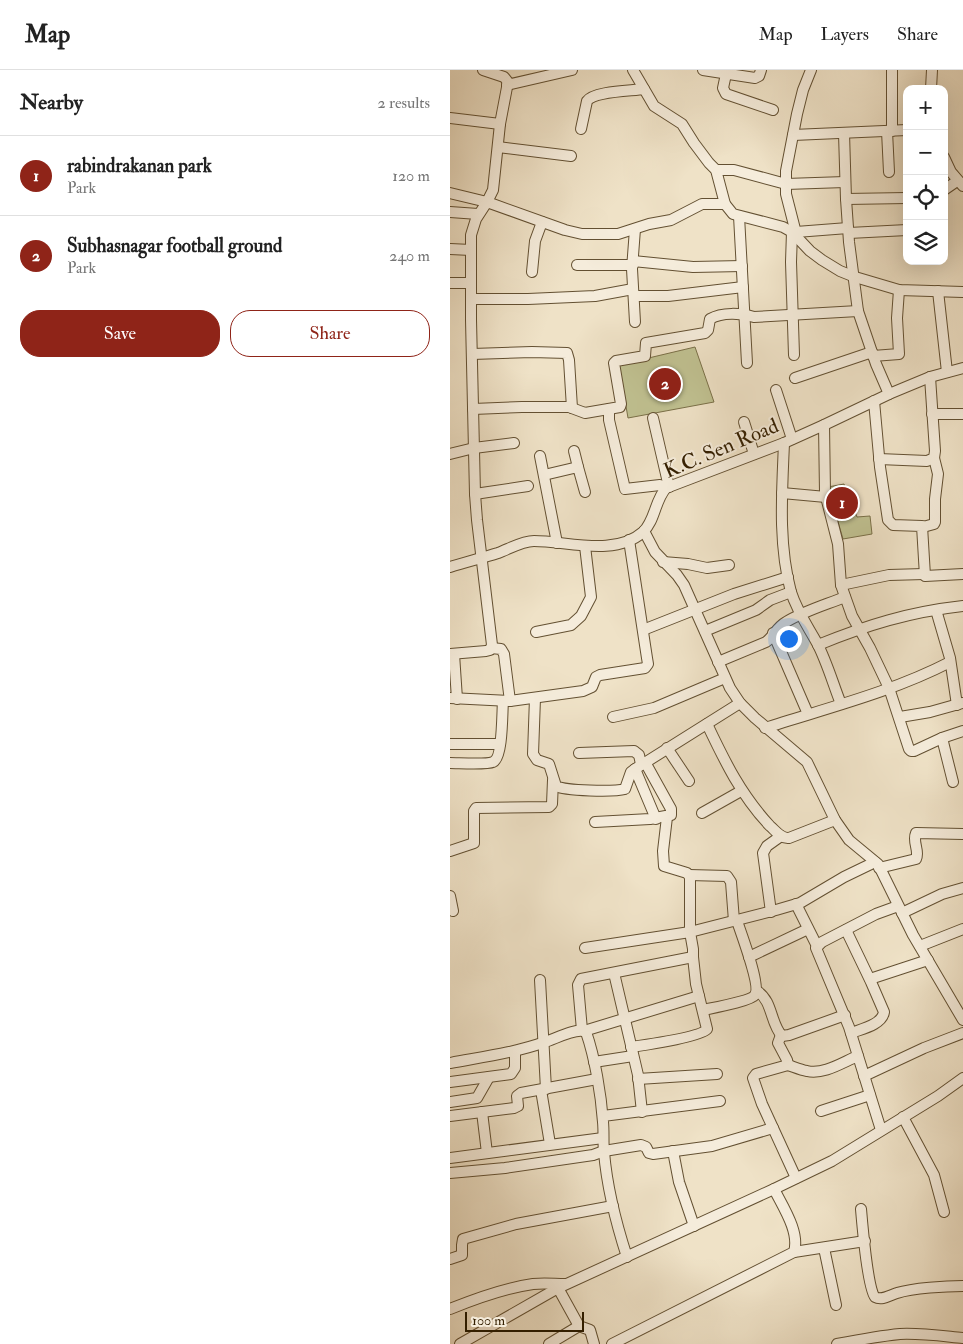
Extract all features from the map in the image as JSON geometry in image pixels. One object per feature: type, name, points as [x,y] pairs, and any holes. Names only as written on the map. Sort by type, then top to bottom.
[{"type":"street","points":[[484,70],[506,78],[572,70]]},
{"type":"street","points":[[633,70],[651,102],[658,110],[682,124],[694,143],[716,170],[725,204],[729,211],[739,216],[776,224],[795,234],[810,251],[829,264],[855,276],[899,290],[963,292]]},
{"type":"street","points":[[703,70],[757,77],[761,70]]},
{"type":"street","points":[[794,355],[791,262],[795,234],[788,205],[786,184],[788,161],[803,90],[811,70]]},
{"type":"street","points":[[889,172],[892,70]]},
{"type":"street","points":[[931,85],[932,70]]},
{"type":"street","points":[[726,74],[723,88],[726,94],[773,110]]},
{"type":"street","points":[[491,648],[475,494],[471,299],[472,230],[478,214],[493,190],[506,78]]},
{"type":"street","points":[[581,129],[584,110],[589,98],[644,89]]},
{"type":"street","points":[[450,118],[500,124]]},
{"type":"street","points":[[793,136],[903,130]]},
{"type":"street","points":[[844,133],[848,230],[858,311],[872,354],[889,394]]},
{"type":"street","points":[[498,147],[571,156]]},
{"type":"street","points":[[948,164],[960,184],[948,188]]},
{"type":"street","points":[[716,170],[734,170],[786,184],[845,182]]},
{"type":"street","points":[[450,193],[487,202],[565,230],[582,234],[611,234],[635,229],[678,218],[692,208],[702,204],[725,204]]},
{"type":"street","points":[[846,199],[903,198]]},
{"type":"street","points":[[450,212],[478,214]]},
{"type":"street","points":[[739,216],[747,364]]},
{"type":"street","points":[[532,272],[535,241],[542,222]]},
{"type":"street","points":[[635,229],[633,263],[635,322]]},
{"type":"street","points":[[795,234],[848,230],[903,230]]},
{"type":"street","points":[[450,249],[472,250]]},
{"type":"street","points":[[577,265],[633,263],[693,267],[742,266]]},
{"type":"street","points":[[450,283],[472,283]]},
{"type":"street","points":[[471,299],[528,299],[634,292],[668,296],[743,287]]},
{"type":"street","points":[[795,378],[872,354],[899,354],[897,318],[899,290]]},
{"type":"street","points":[[938,291],[946,372]]},
{"type":"street","points":[[473,409],[522,407],[572,408],[585,413],[620,407],[614,363],[616,361],[646,356],[646,343],[705,333],[708,330],[710,319],[715,316],[744,314],[754,317],[858,311]]},
{"type":"street","points":[[472,354],[567,353],[570,360],[572,408]]},
{"type":"street","name":"K.C. Sen Road","points":[[644,531],[660,497],[668,488],[788,441],[930,377],[963,368]]},
{"type":"street","points":[[923,528],[935,522],[938,474],[934,458],[930,377]]},
{"type":"street","points":[[776,390],[788,441],[782,494],[783,535],[791,592],[800,615],[818,645],[841,704]]},
{"type":"street","points":[[874,401],[879,458],[888,520],[893,525],[920,525],[923,528]]},
{"type":"street","points":[[608,410],[625,489],[660,485],[668,488]]},
{"type":"street","points":[[932,414],[963,414]]},
{"type":"street","points":[[653,418],[668,488]]},
{"type":"street","points":[[744,422],[754,454]]},
{"type":"street","points":[[824,425],[824,483],[838,544],[841,585],[889,688],[911,751],[963,730]]},
{"type":"street","points":[[450,454],[474,448],[514,443]]},
{"type":"street","points":[[574,451],[585,492]]},
{"type":"street","points":[[540,456],[557,543]]},
{"type":"street","points":[[879,458],[927,461],[934,458]]},
{"type":"street","points":[[544,475],[578,467]]},
{"type":"street","points":[[475,494],[528,486]]},
{"type":"street","points":[[782,494],[826,497]]},
{"type":"street","points":[[923,528],[924,574]]},
{"type":"street","points":[[450,567],[530,541],[585,546],[608,545],[629,540],[644,531],[655,552],[680,580],[696,610],[725,678],[740,703],[765,728],[807,762],[835,820],[849,840],[877,865],[900,910],[963,1020]]},
{"type":"street","points":[[450,763],[494,762],[499,754],[506,701],[504,654],[501,649],[491,648],[486,651],[452,654],[453,699],[506,701],[589,690],[596,677],[600,674],[645,668],[648,664],[629,540]]},
{"type":"street","points":[[536,632],[571,625],[581,616],[591,597],[585,546]]},
{"type":"street","points":[[663,562],[707,568],[729,565]]},
{"type":"street","points":[[841,585],[898,574],[924,574],[927,576],[963,574]]},
{"type":"street","points":[[642,630],[734,594],[788,577]]},
{"type":"street","points":[[705,631],[756,610],[770,600],[791,592]]},
{"type":"street","points":[[718,662],[766,642],[785,622],[845,597]]},
{"type":"street","points":[[818,645],[860,628],[910,614],[963,606]]},
{"type":"street","points":[[900,717],[960,704],[936,610]]},
{"type":"street","points":[[773,633],[808,714]]},
{"type":"street","points":[[765,728],[889,688],[924,675],[950,662]]},
{"type":"street","points":[[613,717],[654,708],[725,678]]},
{"type":"street","points":[[450,850],[474,843],[474,811],[479,806],[547,808],[552,804],[552,767],[537,760],[533,754],[535,698]]},
{"type":"street","points":[[553,779],[556,786],[565,788],[622,790],[626,788],[630,772],[740,703]]},
{"type":"street","points":[[707,724],[741,791],[781,836],[789,838],[835,820]]},
{"type":"street","points":[[942,738],[953,782]]},
{"type":"street","points":[[450,744],[500,744]]},
{"type":"street","points":[[667,748],[689,781]]},
{"type":"street","points":[[579,753],[634,751],[639,755],[640,765],[656,819]]},
{"type":"street","points":[[595,822],[656,819],[671,815],[671,809],[640,765]]},
{"type":"street","points":[[702,813],[741,791]]},
{"type":"street","points":[[667,817],[663,851],[664,866],[689,875],[727,876],[731,882],[736,921],[749,957],[757,991],[766,1000],[777,1030],[781,1035],[786,1036],[845,1015]]},
{"type":"street","points":[[585,948],[690,932],[771,912],[796,904],[844,877],[877,865],[916,859],[918,856],[914,838],[916,833],[963,834]]},
{"type":"street","points":[[771,912],[763,853],[767,846],[781,836]]},
{"type":"street","points":[[594,1062],[705,1032],[707,1027],[699,996],[690,932],[689,875]]},
{"type":"street","points":[[817,946],[876,914],[900,910],[963,888]]},
{"type":"street","points":[[450,896],[453,911]]},
{"type":"street","points":[[796,904],[817,946],[817,951],[845,1015],[881,1130]]},
{"type":"street","points":[[749,957],[808,929]]},
{"type":"street","points":[[846,930],[882,1006],[883,1016],[880,1021],[851,1033]]},
{"type":"street","points":[[920,946],[963,930]]},
{"type":"street","points":[[627,1257],[612,1206],[597,1079],[587,1034],[583,1030],[578,985],[580,980],[585,978],[693,957]]},
{"type":"street","points":[[870,979],[928,960]]},
{"type":"street","points":[[614,972],[638,1079],[642,1112]]},
{"type":"street","points":[[540,980],[545,1042],[544,1090],[550,1144]]},
{"type":"street","points":[[703,1010],[752,998],[757,991]]},
{"type":"street","points":[[450,1063],[515,1052],[699,996]]},
{"type":"street","points":[[864,1076],[924,1048],[963,1033]]},
{"type":"street","points":[[781,1035],[778,1042],[788,1065]]},
{"type":"street","points":[[450,1082],[514,1072],[515,1052]]},
{"type":"street","points":[[796,1178],[762,1104],[753,1077],[756,1074],[788,1065],[809,1072],[815,1072],[858,1056]]},
{"type":"street","points":[[638,1079],[717,1074]]},
{"type":"street","points":[[450,1102],[477,1098],[489,1077]]},
{"type":"street","points":[[460,1344],[563,1286],[774,1190],[832,1161],[938,1096],[963,1078]]},
{"type":"street","points":[[450,1116],[514,1108],[518,1106],[517,1098],[519,1094],[597,1079]]},
{"type":"street","points":[[821,1111],[870,1095]]},
{"type":"street","points":[[602,1116],[720,1102]]},
{"type":"street","points":[[482,1112],[486,1153]]},
{"type":"street","points":[[903,1117],[934,1176],[944,1212]]},
{"type":"street","points":[[450,1173],[505,1168],[593,1155],[604,1151],[641,1145],[646,1147],[651,1154],[712,1146],[773,1128]]},
{"type":"street","points":[[450,1158],[604,1138]]},
{"type":"street","points":[[673,1151],[679,1182],[694,1226]]},
{"type":"street","points":[[774,1190],[792,1227],[796,1248],[794,1252]]},
{"type":"street","points":[[450,1259],[462,1255],[463,1239],[516,1224],[612,1206]]},
{"type":"street","points":[[861,1209],[869,1279],[872,1294],[875,1297],[882,1298],[899,1292],[963,1286]]},
{"type":"street","points":[[612,1344],[794,1252],[864,1241]]},
{"type":"street","points":[[824,1248],[836,1305]]},
{"type":"street","points":[[450,1309],[475,1298],[511,1288],[536,1284],[563,1286]]},
{"type":"street","points":[[563,1286],[579,1326],[590,1330],[594,1344]]},
{"type":"street","points":[[549,1344],[579,1326]]},
{"type":"street","points":[[837,1344],[901,1334],[963,1338]]},
{"type":"green space","points":[[695,347],[714,402],[628,418],[619,365]]},
{"type":"green space","points":[[844,484],[857,517],[870,516],[872,534],[843,539],[828,487]]},
{"type":"place","name":"Subhasnagar football ground","points":[[665,384]]},
{"type":"place","name":"rabindrakanan park","points":[[842,503]]}]
